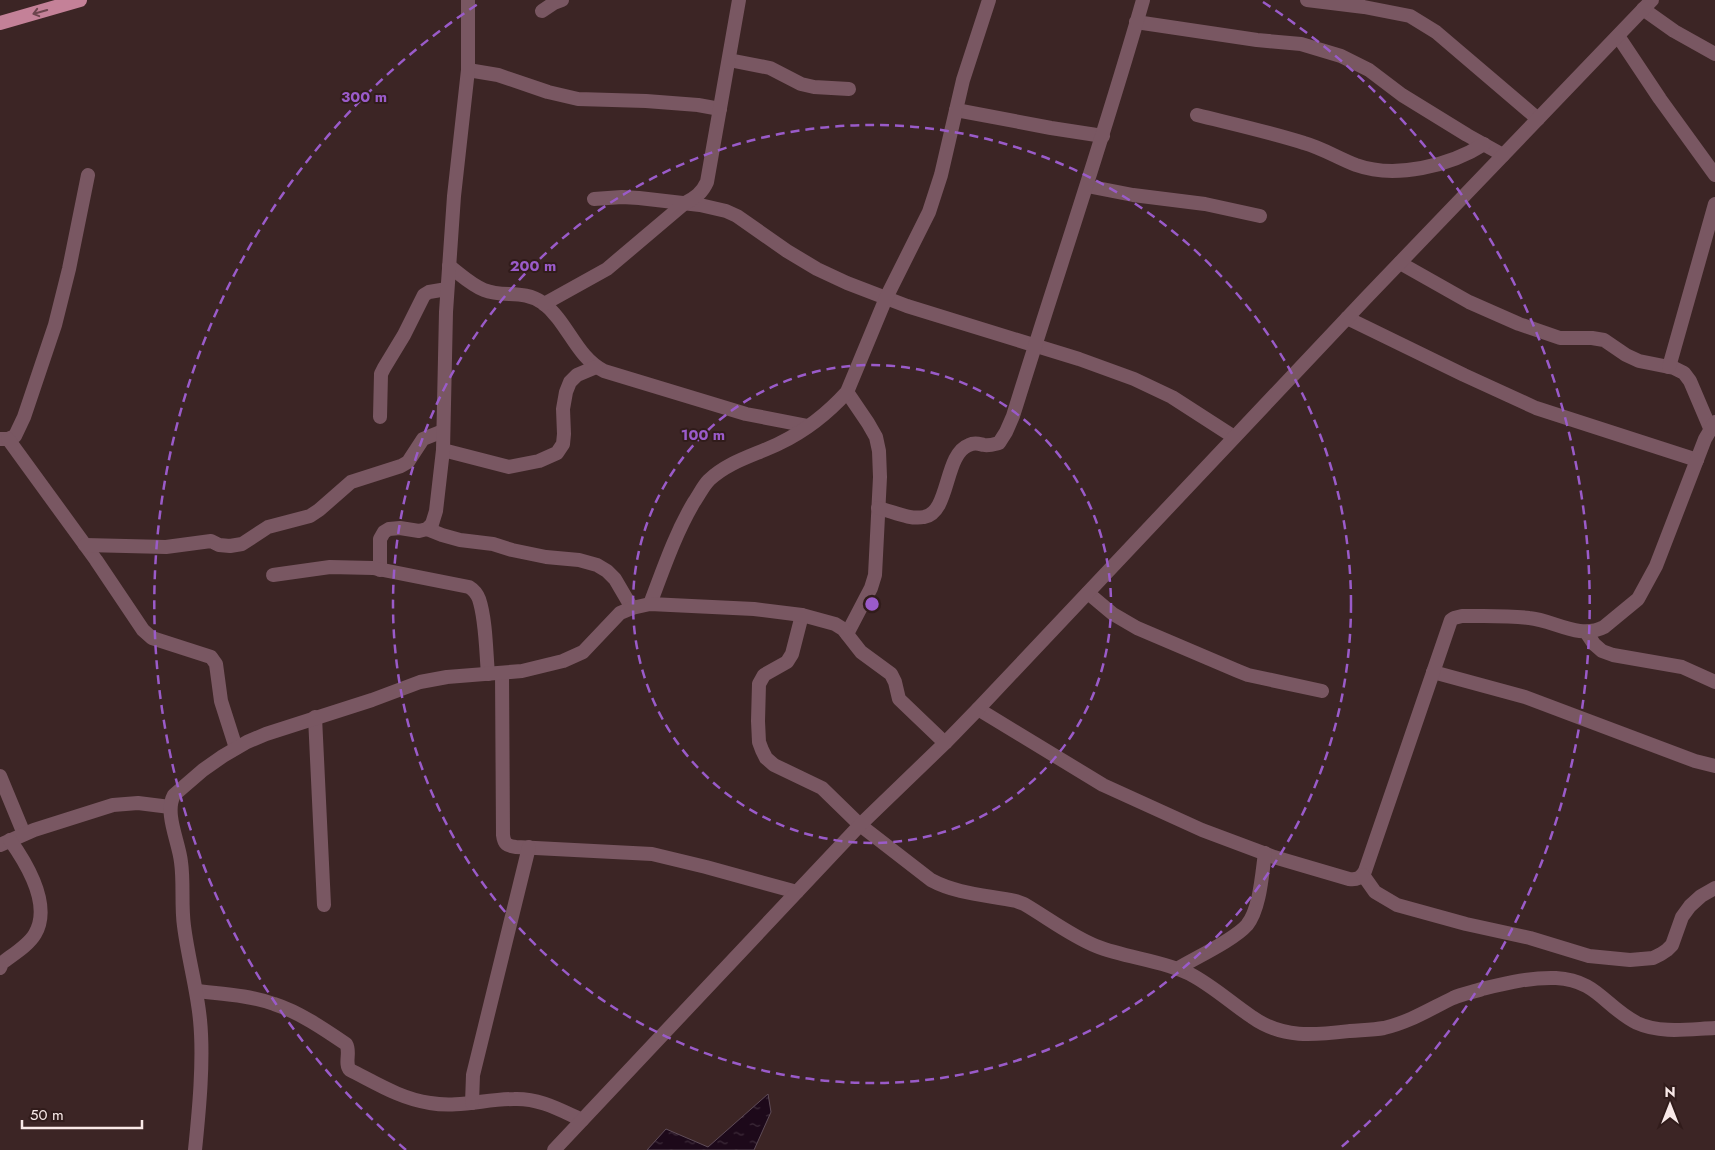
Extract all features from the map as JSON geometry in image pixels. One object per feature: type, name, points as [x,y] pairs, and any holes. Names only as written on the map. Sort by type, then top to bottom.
[{"type":"main road","points":[[0,23],[80,0]]},
{"type":"street","points":[[380,570],[380,539],[384,532],[389,529],[400,528],[419,531],[427,529],[432,524],[436,512],[443,450],[447,289],[456,174],[468,70],[468,0]]},
{"type":"street","points":[[542,11],[562,0]]},
{"type":"street","points":[[544,304],[607,269],[684,203],[697,197],[703,190],[739,0]]},
{"type":"street","points":[[650,604],[676,537],[687,514],[708,481],[724,468],[779,444],[808,426],[836,404],[847,392],[886,298],[929,212],[941,174],[963,80],[989,0]]},
{"type":"street","points":[[878,508],[914,517],[924,517],[932,514],[960,452],[968,445],[976,443],[986,446],[999,442],[1006,432],[1014,416],[1103,136],[1143,0]]},
{"type":"street","points":[[1307,0],[1364,7],[1410,16],[1436,32],[1538,119]]},
{"type":"street","points":[[554,1150],[860,824],[978,709],[1347,318],[1648,5],[1674,31],[1715,54]]},
{"type":"street","points":[[1136,22],[1257,40],[1301,44],[1341,56],[1369,70],[1402,95],[1503,155]]},
{"type":"street","points":[[1618,36],[1660,99],[1715,175]]},
{"type":"street","points":[[729,60],[770,68],[801,84],[814,87],[849,89]]},
{"type":"street","points":[[468,70],[498,75],[578,100],[646,101],[698,104],[720,108]]},
{"type":"street","points":[[956,110],[1103,136]]},
{"type":"street","points":[[1197,115],[1305,143],[1356,165],[1381,170],[1410,170],[1427,167],[1470,154],[1484,144]]},
{"type":"street","points":[[88,175],[55,325],[24,417],[15,436],[4,439],[85,545],[142,630],[152,638],[211,657],[216,664],[221,701],[236,748]]},
{"type":"street","points":[[1087,186],[1133,195],[1205,204],[1260,216]]},
{"type":"street","points":[[594,199],[622,197],[717,208],[737,216],[787,251],[817,269],[847,283],[944,318],[1079,359],[1153,387],[1198,413],[1234,437]]},
{"type":"street","points":[[1670,367],[1715,204]]},
{"type":"street","points":[[978,709],[1103,785],[1202,830],[1265,854],[1349,879],[1357,879],[1363,876],[1448,624],[1454,618],[1462,616],[1531,618],[1586,632],[1604,627],[1629,607],[1644,589],[1659,559],[1697,460],[1713,425],[1690,381],[1684,372],[1670,367],[1639,361],[1626,355],[1604,340],[1560,338],[1519,324],[1469,302],[1400,263]]},
{"type":"street","points":[[449,266],[485,290],[525,294],[544,304],[564,327],[587,359],[596,367],[615,375],[746,414],[808,426]]},
{"type":"street","points":[[380,417],[381,374],[384,368],[404,336],[424,295],[429,292],[447,289]]},
{"type":"street","points":[[1347,318],[1536,408],[1697,460]]},
{"type":"street","points":[[443,450],[510,467],[539,461],[557,453],[562,444],[564,434],[562,409],[570,382],[577,375],[596,367]]},
{"type":"street","points":[[847,392],[876,437],[880,461],[875,575],[871,588],[847,634]]},
{"type":"street","points":[[85,545],[166,547],[211,541],[220,545],[230,546],[242,544],[268,527],[310,516],[320,510],[351,482],[401,466],[408,462],[423,439],[443,431]]},
{"type":"street","points":[[427,529],[460,540],[493,544],[512,550],[579,560],[597,565],[615,579],[632,608]]},
{"type":"street","points":[[272,575],[330,567],[380,570],[469,587],[474,590],[479,598],[495,674],[504,842],[511,846],[652,854],[797,892]]},
{"type":"street","points":[[1088,593],[1113,614],[1137,628],[1238,671],[1248,675],[1322,691]]},
{"type":"street","points":[[195,1150],[201,1074],[201,1023],[197,991],[184,928],[182,868],[170,807],[174,795],[203,770],[236,748],[279,728],[372,700],[420,682],[447,677],[495,674],[539,667],[575,657],[593,643],[620,613],[650,604],[727,607],[802,615],[835,624],[847,634],[861,652],[890,674],[895,682],[899,699],[945,743]]},
{"type":"street","points":[[802,615],[792,654],[787,662],[764,675],[759,684],[757,707],[759,742],[766,758],[774,765],[822,788],[860,824],[931,880],[942,886],[1016,901],[1097,946],[1177,969],[1205,983],[1253,1018],[1285,1033],[1325,1034],[1381,1028],[1416,1018],[1456,997],[1515,981],[1536,978],[1579,981],[1587,985],[1624,1014],[1645,1026],[1667,1030],[1715,1028]]},
{"type":"street","points":[[1586,632],[1598,647],[1613,655],[1682,666],[1715,682]]},
{"type":"street","points":[[1433,672],[1526,697],[1695,762],[1715,766]]},
{"type":"street","points":[[315,717],[324,905]]},
{"type":"street","points":[[0,776],[24,834]]},
{"type":"street","points":[[0,968],[34,934],[40,914],[39,895],[24,860],[5,842],[55,822],[113,805],[138,803],[170,807]]},
{"type":"street","points":[[472,1103],[473,1075],[529,847]]},
{"type":"street","points":[[1177,969],[1234,936],[1247,924],[1256,906],[1265,854]]},
{"type":"street","points":[[1363,876],[1375,892],[1397,905],[1466,924],[1530,938],[1589,956],[1630,960],[1652,958],[1662,954],[1672,945],[1682,917],[1690,906],[1701,896],[1715,888]]},
{"type":"street","points":[[197,991],[261,1000],[294,1012],[346,1044],[348,1050],[348,1069],[399,1095],[433,1104],[472,1103],[516,1098],[531,1100],[545,1103],[582,1120]]},
{"type":"water","points":[[768,1094],[771,1112],[754,1150],[647,1150],[666,1129],[708,1147]]}]
